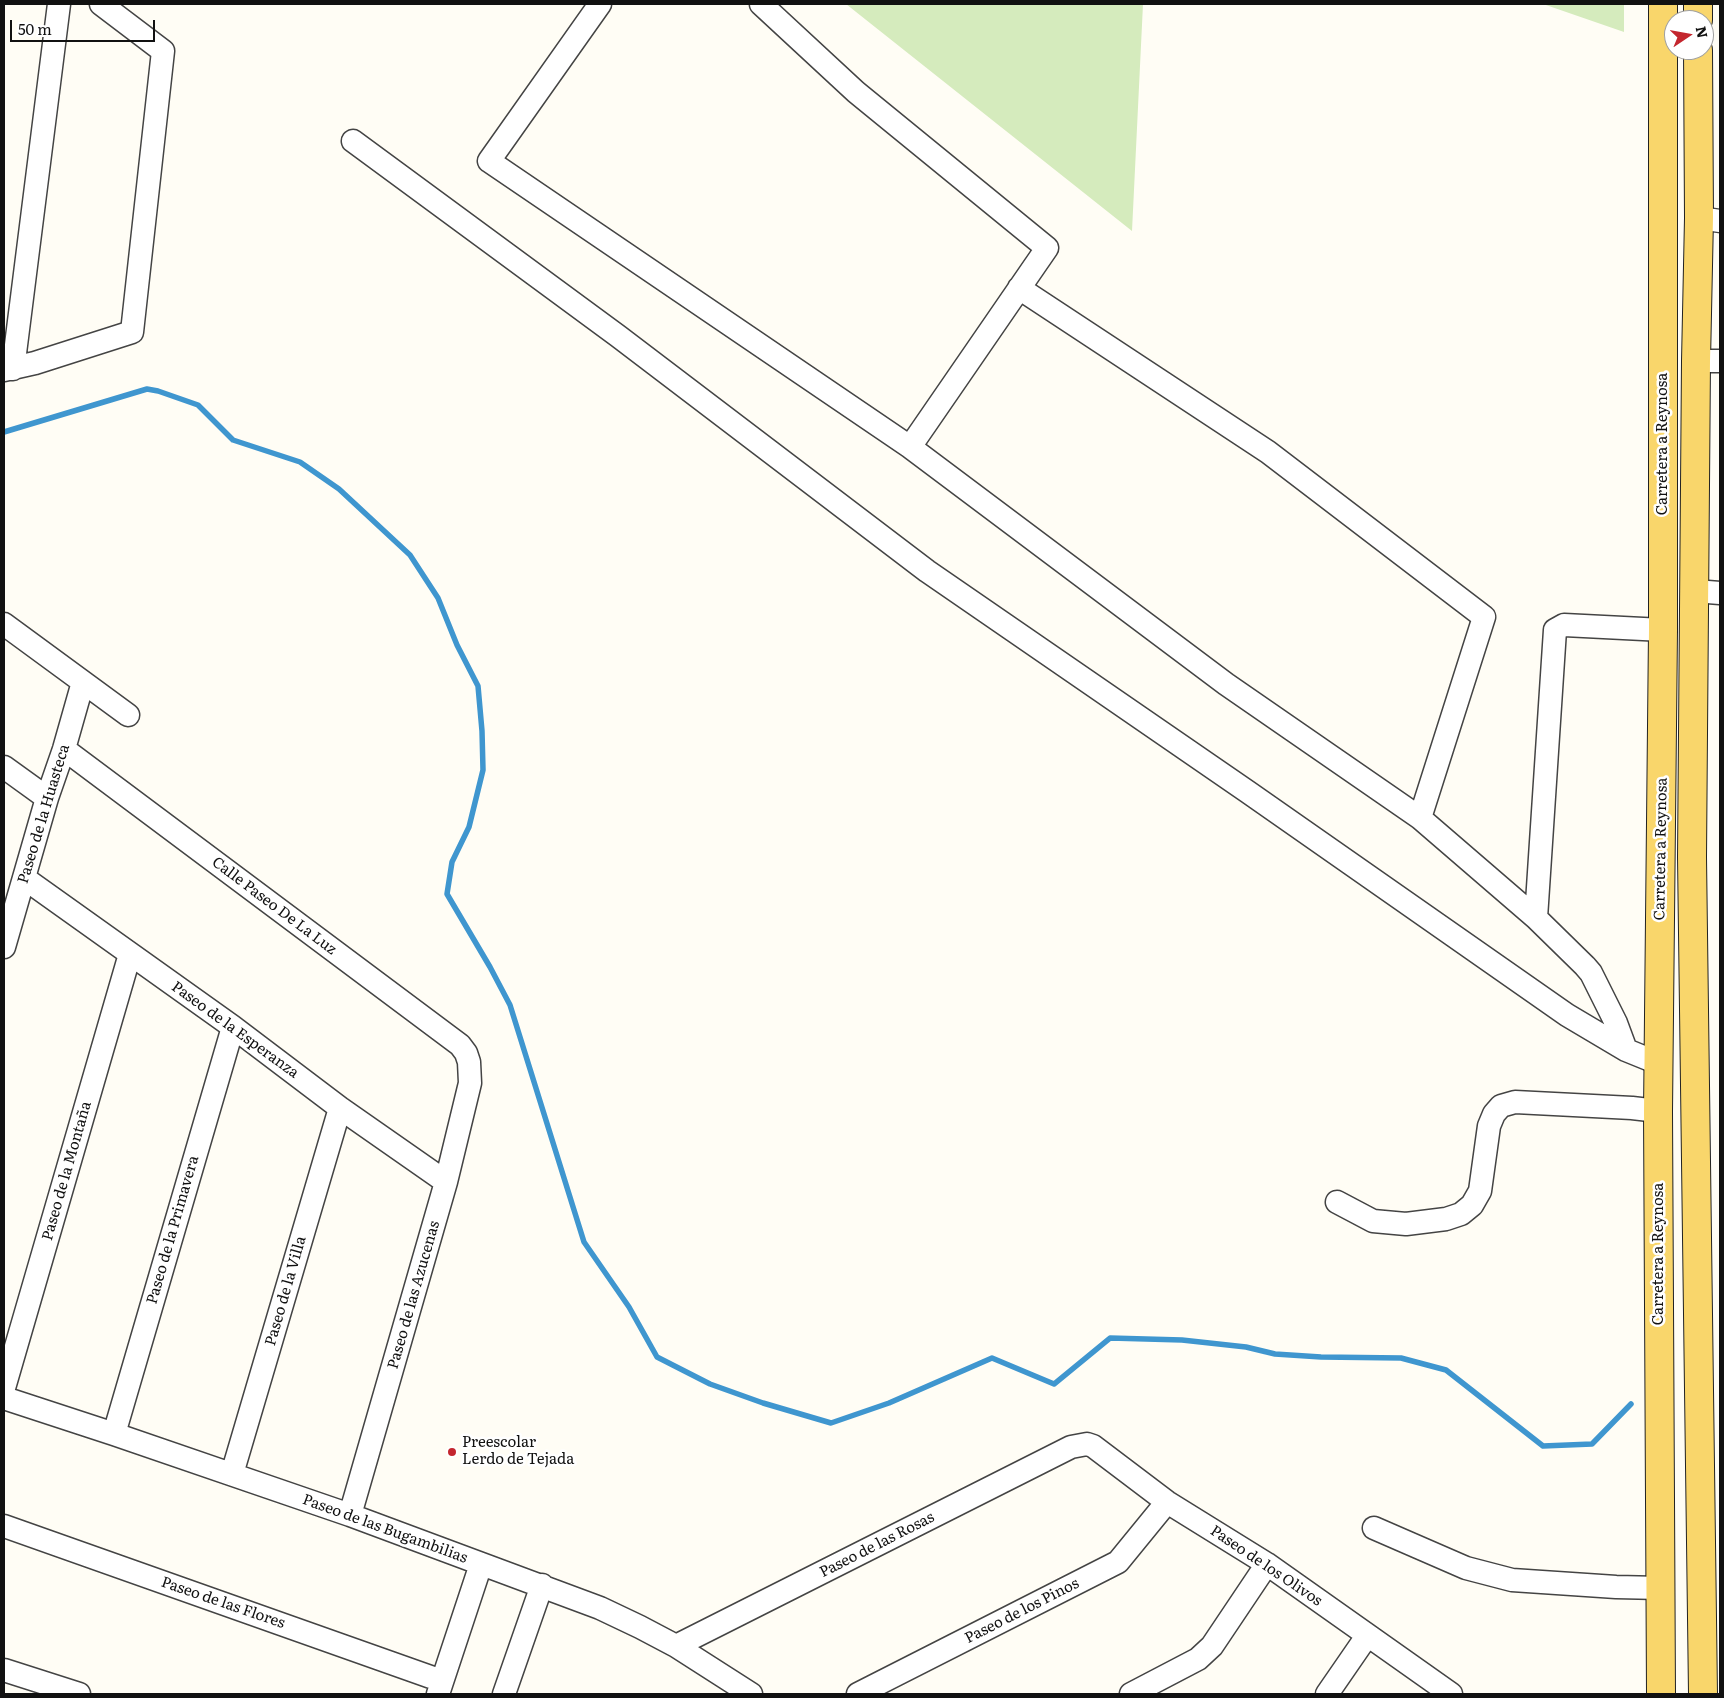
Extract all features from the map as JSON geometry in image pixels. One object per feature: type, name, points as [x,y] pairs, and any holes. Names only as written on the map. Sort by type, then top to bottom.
[{"type":"main road","name":"Carretera a Reynosa","points":[[1661,1694],[1658,1063],[1663,630],[1663,4]]},
{"type":"main road","points":[[1663,110],[1674,100],[1678,93],[1680,83],[1679,60]]},
{"type":"main road","name":"Carretera a Reynosa","points":[[1699,60],[1710,220],[1708,592],[1692,857],[1703,1694]]},
{"type":"main road","points":[[1663,630],[1675,647],[1680,660],[1681,835],[1684,845],[1692,857]]},
{"type":"street","points":[[59,4],[8,370],[132,332],[163,51],[101,4]]},
{"type":"street","points":[[600,4],[488,161],[910,447],[1226,684],[1420,818],[1536,918],[1591,973],[1616,1023],[1626,1050]]},
{"type":"street","points":[[761,4],[856,92],[1047,248],[910,447]]},
{"type":"street","points":[[354,141],[626,342],[927,571],[1567,1015],[1626,1050],[1658,1063]]},
{"type":"street","points":[[1019,288],[1268,452],[1484,617],[1420,818]]},
{"type":"street","points":[[4,624],[128,714]]},
{"type":"street","points":[[1536,918],[1554,630],[1564,625],[1663,630]]},
{"type":"street","name":"Paseo de la Huasteca","points":[[4,947],[8,919],[24,878],[83,682]]},
{"type":"street","name":"Calle Paseo De La Luz","points":[[64,749],[460,1045],[466,1053],[470,1072]]},
{"type":"street","points":[[4,768],[47,798]]},
{"type":"street","name":"Paseo de la Esperanza","points":[[24,878],[233,1027],[340,1108],[446,1182]]},
{"type":"street","name":"Paseo de la Montaña","points":[[4,1388],[130,954]]},
{"type":"street","name":"Paseo de la Primavera","points":[[114,1434],[233,1027]]},
{"type":"street","name":"Paseo de las Azucenas","points":[[350,1515],[446,1182],[470,1083],[470,1072]]},
{"type":"street","points":[[1337,1202],[1373,1221],[1381,1222],[1406,1224],[1446,1219],[1461,1214],[1472,1205],[1480,1191],[1489,1126],[1494,1114],[1501,1106],[1508,1104],[1524,1103],[1632,1108],[1658,1111]]},
{"type":"street","name":"Paseo de la Villa","points":[[232,1474],[340,1108]]},
{"type":"street","name":"Paseo de las Bugambilias","points":[[4,1398],[350,1515],[542,1585],[600,1608],[676,1646],[751,1694]]},
{"type":"street","name":"Paseo de los Olivos","points":[[1080,1444],[1093,1446],[1167,1502],[1267,1564],[1451,1694]]},
{"type":"street","name":"Paseo de las Rosas","points":[[676,1646],[1080,1444]]},
{"type":"street","name":"Paseo de los Pinos","points":[[858,1694],[1118,1562],[1167,1502]]},
{"type":"street","name":"Paseo de las Flores","points":[[4,1526],[440,1688]]},
{"type":"street","points":[[1374,1528],[1466,1568],[1512,1580],[1660,1588]]},
{"type":"street","points":[[440,1688],[481,1564]]},
{"type":"street","points":[[1131,1694],[1198,1659],[1212,1646],[1267,1564]]},
{"type":"street","points":[[504,1694],[542,1585]]},
{"type":"street","points":[[1327,1694],[1367,1636]]},
{"type":"street","points":[[4,1670],[25,1686],[80,1694]]},
{"type":"green space","points":[[846,4],[1143,4],[1132,231]]},
{"type":"green space","points":[[1543,4],[1624,4],[1624,32]]},
{"type":"waterway","points":[[4,432],[147,389],[158,391],[198,405],[233,440],[300,462],[339,489],[410,555],[438,598],[457,645],[478,686],[483,770],[469,827],[452,862],[447,894],[510,1005],[584,1242],[629,1307],[657,1357],[710,1384],[763,1403],[831,1423],[889,1403],[992,1358],[1054,1384],[1110,1338],[1182,1340],[1246,1347],[1275,1354],[1321,1357],[1401,1358],[1446,1370],[1543,1446],[1592,1444],[1631,1404]]},
{"type":"place","name":"Preescolar Lerdo de Tejada","points":[[452,1452]]}]
